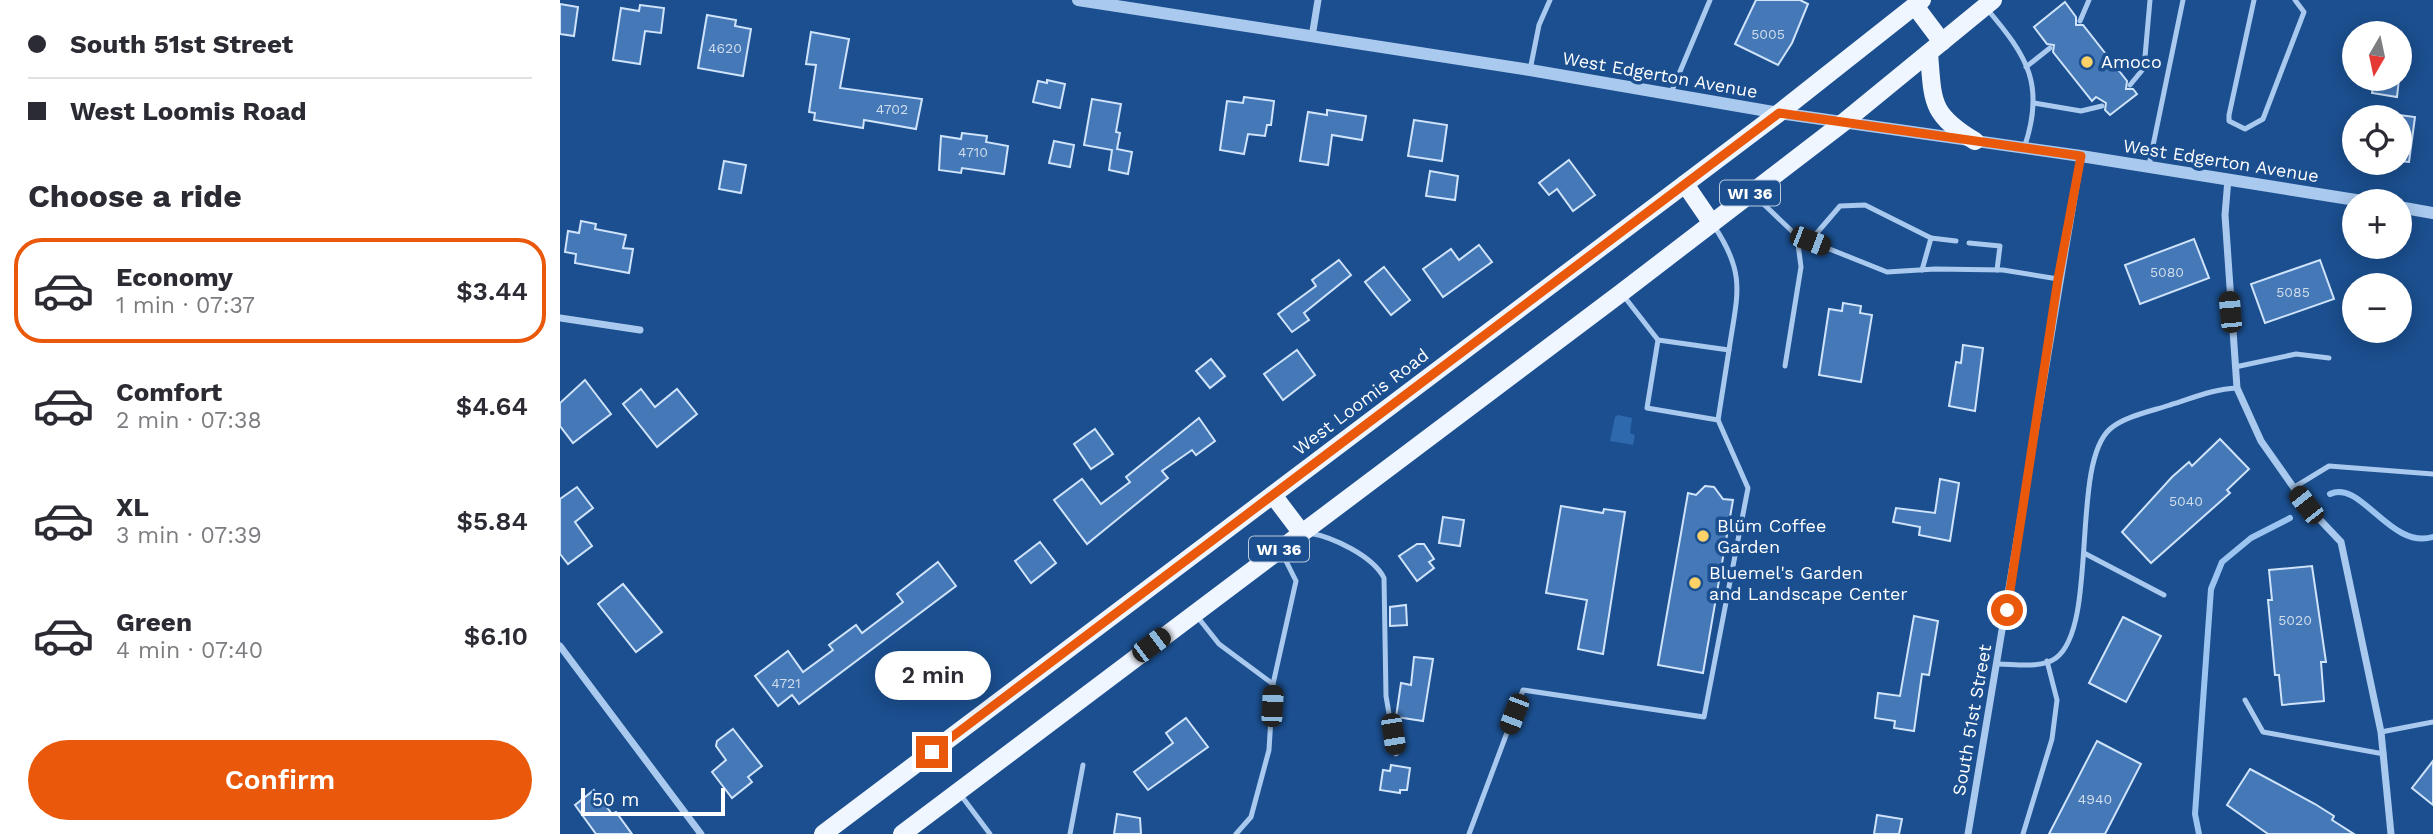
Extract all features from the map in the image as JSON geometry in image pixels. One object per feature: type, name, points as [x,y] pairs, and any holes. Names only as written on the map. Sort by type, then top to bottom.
[{"type":"main road","name":"WI 36","points":[[902,834],[1621,293],[1844,122],[1989,3]]},
{"type":"main road","points":[[1913,4],[1935,47],[1933,98],[1950,125],[1976,141]]},
{"type":"main road","name":"West Loomis Road","points":[[823,834],[1779,113],[1913,4]]},
{"type":"main road","points":[[1685,184],[1711,222]]},
{"type":"main road","points":[[1273,495],[1301,532]]},
{"type":"street","name":"West Edgerton Avenue","points":[[1078,0],[1530,70],[1779,113],[2148,166],[2342,198]]},
{"type":"street","points":[[1312,37],[1318,0]]},
{"type":"street","name":"South 51st Street","points":[[1968,834],[1998,664],[2058,279],[2081,156]]},
{"type":"street","points":[[2228,180],[2225,215],[2237,388],[2261,440],[2293,488],[2341,542],[2381,732],[2391,834]]},
{"type":"street","points":[[2412,209],[2433,213]]},
{"type":"street","points":[[560,318],[640,330]]},
{"type":"street","points":[[560,646],[701,834]]},
{"type":"lane","points":[[1530,70],[1539,25],[1550,0]]},
{"type":"lane","points":[[1671,93],[1710,0]]},
{"type":"lane","points":[[2080,22],[2089,0]]},
{"type":"lane","points":[[2130,85],[2144,68],[2150,0]]},
{"type":"lane","points":[[2148,166],[2183,0]]},
{"type":"lane","points":[[2253,0],[2229,115],[2229,121],[2245,129],[2263,119],[2304,12],[2295,0]]},
{"type":"lane","points":[[1989,3],[2019,47],[2026,67],[2034,103],[2034,120],[2024,148]]},
{"type":"lane","points":[[2026,67],[2050,48]]},
{"type":"lane","points":[[2034,103],[2081,111],[2102,106]]},
{"type":"lane","points":[[1751,192],[1797,236],[1887,272],[1997,270],[2058,279]]},
{"type":"lane","points":[[1810,241],[1840,206],[1864,205],[1931,237],[1955,241]]},
{"type":"lane","points":[[1469,834],[1523,690],[1704,717],[1748,488],[1718,420],[1738,284],[1732,252],[1711,222]]},
{"type":"lane","points":[[1784,366],[1801,267],[1797,236]]},
{"type":"lane","points":[[1922,270],[1931,237]]},
{"type":"lane","points":[[1969,243],[2000,246],[1997,270]]},
{"type":"lane","points":[[1621,293],[1658,340],[1729,350]]},
{"type":"lane","points":[[1658,340],[1647,408],[1718,420]]},
{"type":"lane","points":[[2235,367],[2296,354],[2329,358]]},
{"type":"lane","points":[[1998,664],[2039,664],[2055,659],[2071,639],[2094,461],[2109,429],[2132,418],[2217,389],[2237,388]]},
{"type":"lane","points":[[2293,488],[2329,466],[2433,474]]},
{"type":"lane","points":[[1301,532],[1325,536],[1379,568],[1384,578],[1386,696],[1396,754]]},
{"type":"lane","points":[[1236,834],[1251,817],[1269,750],[1273,684],[1296,581],[1280,548]]},
{"type":"lane","points":[[2084,553],[2164,594]]},
{"type":"lane","points":[[1194,613],[1219,644],[1273,684]]},
{"type":"lane","points":[[2023,834],[2052,739],[2057,700],[2047,661]]},
{"type":"lane","points":[[2245,700],[2263,732],[2384,754]]},
{"type":"lane","points":[[2381,732],[2433,722]]},
{"type":"lane","points":[[1070,834],[1083,765]]},
{"type":"lane","points":[[958,791],[990,834]]},
{"type":"shaded area","points":[[1618,415],[1632,418],[1630,433],[1635,435],[1633,445],[1610,441],[1615,417]]},
{"type":"building","points":[[1756,0],[1800,0],[1808,4],[1792,43],[1778,65],[1735,44]]},
{"type":"building","name":"Amoco","points":[[2065,2],[2076,17],[2076,25],[2083,25],[2127,81],[2126,89],[2133,89],[2137,94],[2110,115],[2105,110],[2106,103],[2096,97],[2092,101],[2053,52],[2054,45],[2047,44],[2034,27]]},
{"type":"building","points":[[560,4],[578,7],[574,36],[560,34]]},
{"type":"building","points":[[640,5],[664,8],[661,33],[645,31],[640,64],[613,60],[621,8],[639,11]]},
{"type":"building","points":[[707,15],[736,20],[735,26],[751,29],[743,76],[698,68]]},
{"type":"building","points":[[811,32],[849,39],[840,88],[922,99],[916,129],[864,120],[863,128],[814,120],[815,113],[809,112],[816,65],[806,64]]},
{"type":"building","points":[[1047,80],[1065,84],[1060,108],[1033,102],[1038,81],[1047,83]]},
{"type":"building","points":[[2372,91],[2398,91],[2397,97]]},
{"type":"building","points":[[1244,97],[1274,101],[1271,125],[1267,125],[1265,136],[1248,134],[1244,154],[1220,150],[1227,101],[1243,103]]},
{"type":"building","points":[[1092,99],[1121,104],[1116,132],[1120,133],[1117,149],[1132,152],[1128,174],[1109,170],[1112,150],[1084,145]]},
{"type":"building","points":[[1327,110],[1366,116],[1362,140],[1332,135],[1328,165],[1300,161],[1308,112],[1327,115]]},
{"type":"building","points":[[2412,117],[2415,117],[2412,140]]},
{"type":"building","points":[[1414,120],[1447,125],[1442,161],[1408,156]]},
{"type":"building","points":[[962,133],[987,136],[986,142],[1008,146],[1004,174],[962,168],[961,173],[939,170],[941,136],[961,139]]},
{"type":"building","points":[[1054,141],[1074,145],[1070,167],[1049,163]]},
{"type":"building","points":[[1569,160],[1595,195],[1573,211],[1557,189],[1549,195],[1539,183]]},
{"type":"building","points":[[724,161],[746,165],[741,193],[719,189]]},
{"type":"building","points":[[1430,171],[1458,176],[1455,200],[1426,196]]},
{"type":"building","points":[[581,221],[596,224],[595,229],[626,235],[623,248],[633,249],[629,273],[575,263],[576,254],[565,252],[568,231],[579,233]]},
{"type":"building","points":[[2194,239],[2209,278],[2140,304],[2125,265]]},
{"type":"building","points":[[1479,245],[1492,262],[1443,297],[1423,269],[1451,249],[1459,260]]},
{"type":"building","points":[[1339,260],[1351,275],[1304,313],[1309,320],[1292,332],[1278,314],[1316,286],[1312,280]]},
{"type":"building","points":[[2320,260],[2334,299],[2265,323],[2251,284]]},
{"type":"building","points":[[1384,267],[1410,300],[1391,315],[1365,282]]},
{"type":"building","points":[[1843,303],[1861,306],[1860,313],[1872,315],[1861,382],[1819,375],[1829,309],[1842,311]]},
{"type":"building","points":[[1963,345],[1983,348],[1975,411],[1949,406],[1956,362],[1961,363]]},
{"type":"building","points":[[1297,350],[1315,375],[1283,400],[1264,374]]},
{"type":"building","points":[[1211,359],[1225,376],[1210,388],[1196,371]]},
{"type":"building","points":[[585,380],[611,414],[573,443],[560,426],[560,403]]},
{"type":"building","points":[[641,389],[655,407],[677,389],[697,414],[657,447],[623,404]]},
{"type":"building","points":[[1199,418],[1215,441],[1196,455],[1192,450],[1162,471],[1168,478],[1087,544],[1054,500],[1082,479],[1101,504],[1130,482],[1126,477]]},
{"type":"building","points":[[1095,429],[1113,454],[1091,469],[1074,444]]},
{"type":"building","points":[[2220,439],[2249,469],[2227,490],[2230,493],[2151,563],[2122,532],[2172,477],[2189,462],[2192,466]]},
{"type":"building","points":[[1940,479],[1959,483],[1950,541],[1919,535],[1920,527],[1893,522],[1896,508],[1935,513]]},
{"type":"building","name":"Bluemel's Garden and Landscape Center","points":[[1705,486],[1714,487],[1723,499],[1733,500],[1703,673],[1658,665],[1688,493],[1696,495]]},
{"type":"building","points":[[577,487],[593,508],[575,522],[592,546],[568,564],[560,554],[560,499]]},
{"type":"building","points":[[1561,506],[1603,513],[1604,509],[1625,512],[1603,654],[1578,649],[1587,600],[1546,593]]},
{"type":"building","points":[[1443,517],[1464,520],[1460,546],[1439,543]]},
{"type":"building","points":[[1040,542],[1056,563],[1031,583],[1015,561]]},
{"type":"building","points":[[1417,544],[1424,544],[1434,559],[1429,562],[1434,568],[1417,581],[1399,556]]},
{"type":"building","points":[[938,562],[956,586],[799,704],[792,695],[778,706],[755,676],[788,651],[803,672],[833,650],[829,645],[856,625],[862,633],[903,602],[897,594]]},
{"type":"building","points":[[2312,566],[2326,662],[2321,662],[2324,701],[2282,705],[2279,675],[2275,675],[2268,600],[2272,600],[2269,570]]},
{"type":"building","points":[[623,584],[662,632],[636,652],[598,604]]},
{"type":"building","points":[[1406,605],[1407,625],[1390,626],[1390,607]]},
{"type":"building","points":[[1914,616],[1938,621],[1929,675],[1922,674],[1914,731],[1894,728],[1895,721],[1875,718],[1878,693],[1900,696]]},
{"type":"building","points":[[2123,617],[2161,636],[2126,702],[2089,683]]},
{"type":"building","points":[[1414,657],[1433,659],[1423,721],[1396,717],[1401,683],[1411,685]]},
{"type":"building","points":[[1186,718],[1208,747],[1148,790],[1134,772],[1173,743],[1166,733]]},
{"type":"building","points":[[733,729],[762,766],[748,777],[752,782],[732,798],[712,772],[726,760],[716,746],[717,741]]},
{"type":"building","points":[[2097,741],[2141,764],[2105,834],[2049,834]]},
{"type":"building","points":[[2433,761],[2433,805],[2412,788]]},
{"type":"building","points":[[1391,765],[1410,768],[1407,790],[1400,790],[1400,793],[1380,790],[1383,770],[1390,771]]},
{"type":"building","points":[[2250,769],[2315,804],[2334,816],[2332,820],[2354,834],[2268,834],[2227,805]]},
{"type":"building","points":[[594,790],[612,814],[616,812],[632,834],[596,834],[575,805]]},
{"type":"building","points":[[1117,814],[1140,818],[1141,834],[1114,834]]},
{"type":"building","points":[[1877,815],[1902,819],[1899,834],[1874,834]]},
{"type":"waterway","points":[[2330,494],[2342,492],[2353,496],[2403,534],[2418,538],[2433,537]]},
{"type":"waterway","points":[[2199,834],[2195,814],[2211,589],[2222,562],[2251,538],[2290,518]]},
{"type":"place","name":"Amoco","points":[[2087,62]]},
{"type":"place","name":"Blüm Coffee Garden","points":[[1703,536]]},
{"type":"place","name":"Bluemel's Garden and Landscape Center","points":[[1695,583]]},
{"type":"route","points":[[932,752],[1779,113],[2081,156],[2058,279],[2007,610]]}]
